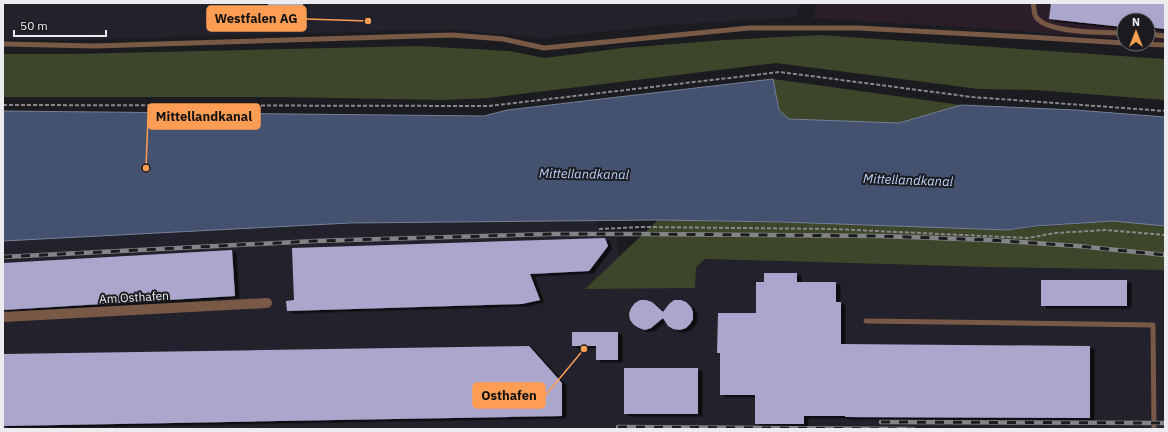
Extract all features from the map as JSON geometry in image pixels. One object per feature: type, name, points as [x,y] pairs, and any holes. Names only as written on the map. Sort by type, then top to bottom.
[{"type":"street","name":"Am Osthafen","points":[[3,318],[267,302]]},
{"type":"lane","points":[[1033,3],[1036,16],[1043,24],[1066,30],[1116,33]]},
{"type":"lane","points":[[3,44],[95,46],[452,35],[502,39],[544,48],[749,28],[858,28],[1116,42]]},
{"type":"lane","points":[[866,320],[1153,325],[1154,429]]},
{"type":"path","points":[[3,105],[489,106],[780,72],[972,96],[1165,111]]},
{"type":"path","points":[[599,229],[641,227],[832,229],[1028,238],[1040,237],[1055,233],[1106,230],[1165,235]]},
{"type":"shaded area","points":[[3,3],[801,3],[796,17],[668,25],[543,38],[452,29],[64,40],[3,39]]},
{"type":"shaded area","points":[[818,3],[1165,3],[1165,42],[1156,41],[1156,12],[1116,12],[1116,38],[1010,30],[812,18]]},
{"type":"shaded area","points":[[597,221],[599,229],[605,238],[617,239],[619,257],[986,267],[1165,270],[1165,429],[3,429],[3,241],[360,223]]},
{"type":"green space","points":[[820,35],[1165,59],[1165,100],[1035,90],[979,89],[776,63],[488,98],[445,100],[277,97],[3,97],[3,54],[69,54],[418,46],[509,51],[545,58],[623,48],[724,40]]},
{"type":"green space","points":[[773,79],[961,105],[899,123],[789,119],[779,110]]},
{"type":"green space","points":[[658,220],[857,224],[1014,230],[1113,221],[1165,226],[1165,270],[986,267],[705,259],[696,267],[695,288],[585,289]]},
{"type":"water","points":[[773,79],[779,110],[789,119],[899,123],[961,105],[1075,110],[1165,117],[1165,226],[1113,221],[1036,226],[1008,230],[782,222],[658,220],[350,223],[3,241],[3,111],[484,116],[507,110]]},
{"type":"building","points":[[268,3],[303,3],[303,15],[268,15]]},
{"type":"building","points":[[1051,3],[1165,3],[1165,29],[1156,28],[1156,12],[1116,12],[1116,26],[1049,19]]},
{"type":"building","points":[[605,238],[608,246],[589,271],[530,274],[540,300],[522,304],[287,311],[286,301],[294,300],[292,248]]},
{"type":"building","points":[[232,250],[235,296],[3,310],[3,263]]},
{"type":"building","points":[[764,273],[797,273],[797,282],[836,282],[836,302],[841,302],[841,344],[1090,346],[1090,418],[804,416],[804,424],[755,424],[755,395],[720,395],[720,353],[717,353],[718,313],[756,313],[756,282],[764,282]]},
{"type":"building","points":[[1041,280],[1127,280],[1127,306],[1041,306]]},
{"type":"building","points":[[640,300],[652,302],[663,312],[674,300],[681,300],[686,302],[691,307],[693,319],[686,328],[680,330],[673,329],[668,326],[663,318],[651,328],[645,330],[639,328],[630,320],[629,314],[631,308]]},
{"type":"building","points":[[572,332],[618,332],[618,360],[596,360],[596,346],[572,346]]},
{"type":"building","points":[[529,346],[562,383],[562,416],[3,426],[3,354]]},
{"type":"building","points":[[624,368],[698,368],[698,414],[624,414]]},
{"type":"railway","points":[[3,257],[315,241],[552,234],[881,236],[989,240],[1078,246],[1165,255]]},
{"type":"railway","points":[[881,422],[1165,423]]},
{"type":"railway","points":[[618,427],[913,429]]},
{"type":"place","name":"Westfalen AG","points":[[368,21]]},
{"type":"place","name":"Mittellandkanal","points":[[146,168]]},
{"type":"place","name":"Osthafen","points":[[584,349]]}]
